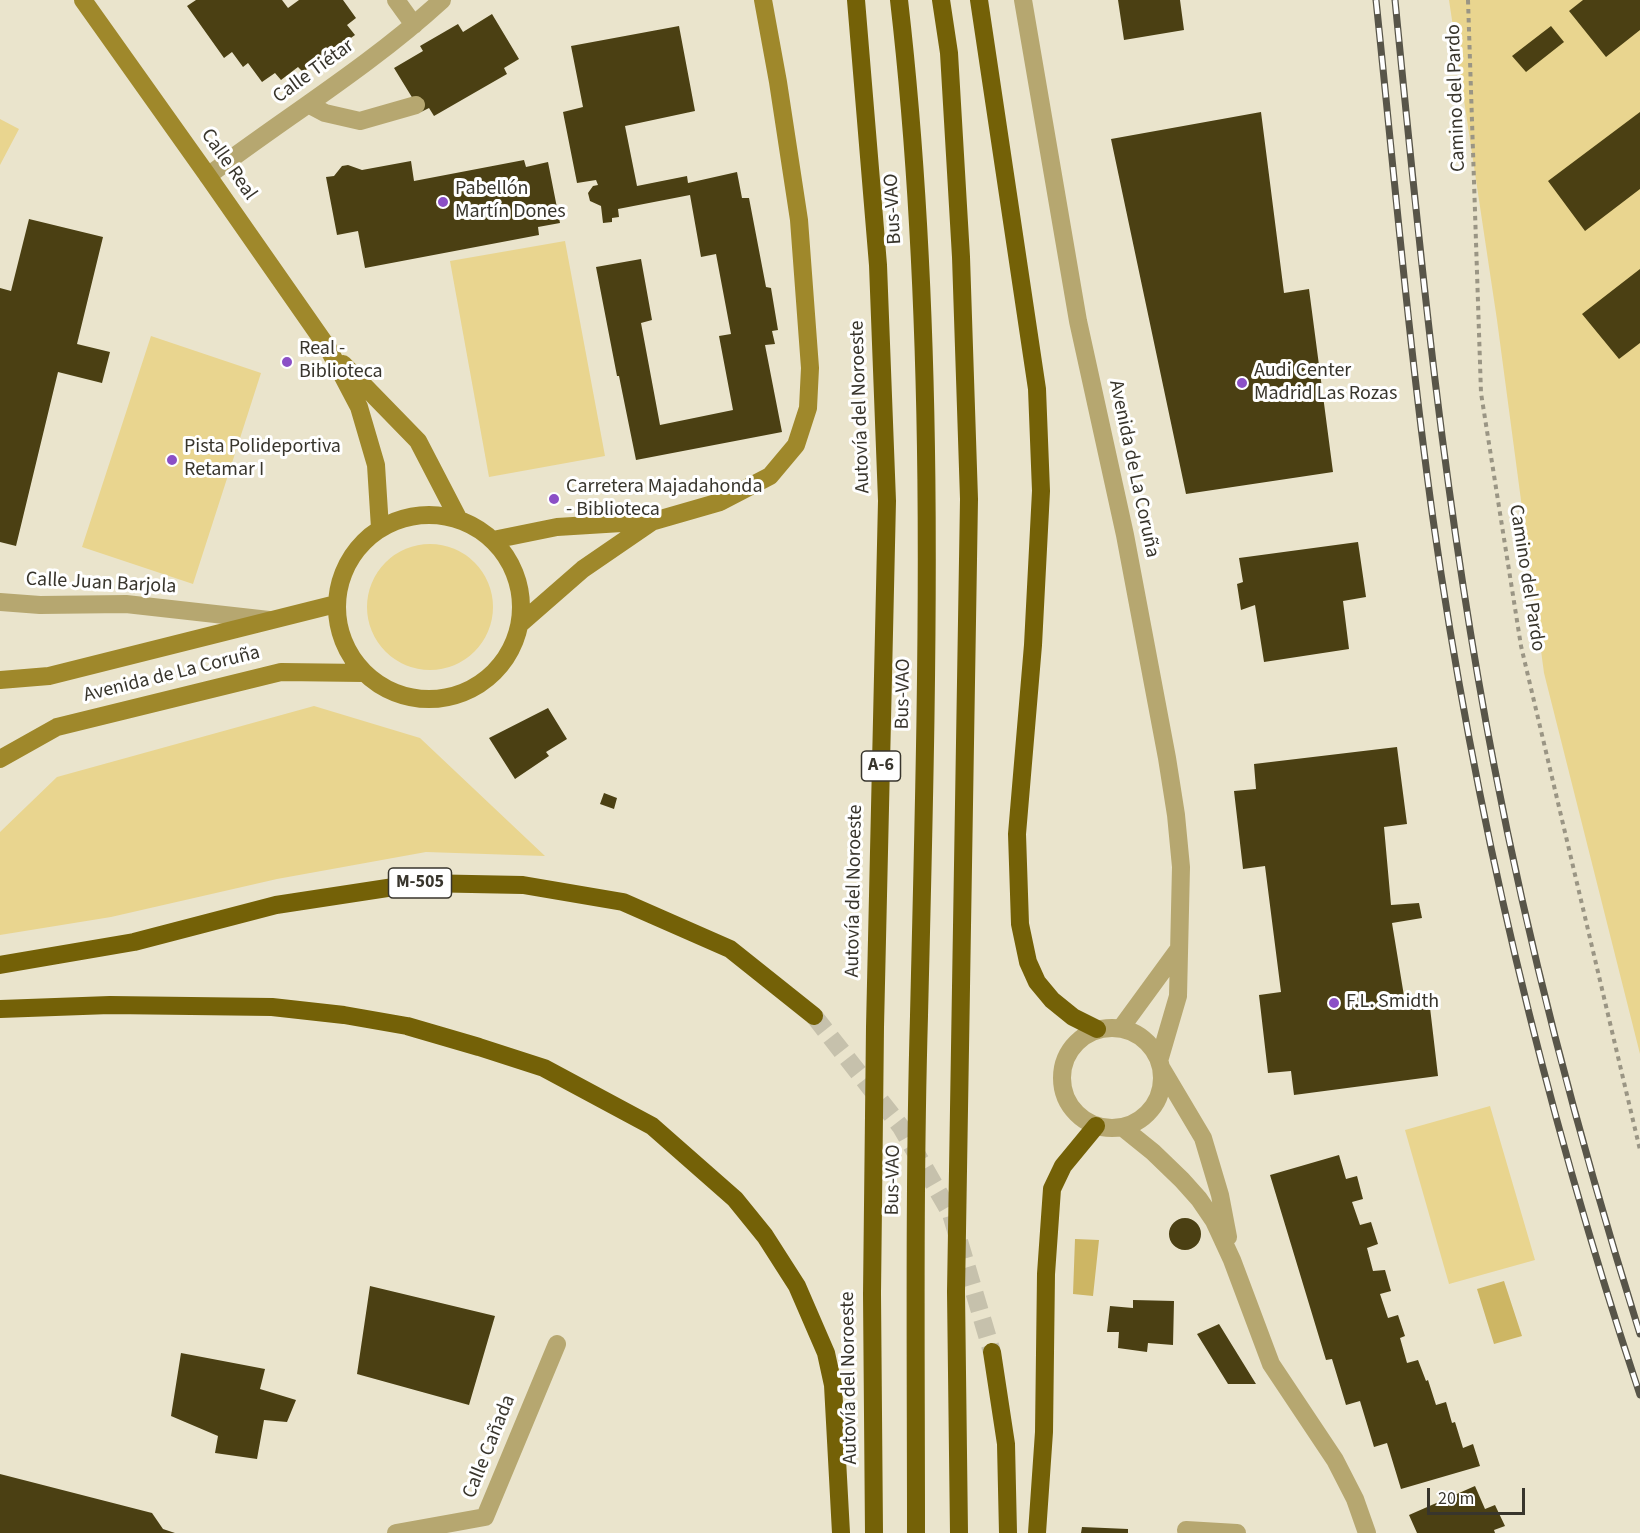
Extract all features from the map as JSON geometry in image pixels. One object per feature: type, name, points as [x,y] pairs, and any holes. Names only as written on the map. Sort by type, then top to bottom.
[{"type":"highway","name":"Autovía del Noroeste","points":[[856,0],[878,265],[887,501],[874,1074],[872,1294],[874,1533]]},
{"type":"highway","name":"Bus-VAO","points":[[899,0],[917,190],[927,525],[925,785],[918,1021],[915,1294],[916,1533]]},
{"type":"highway","points":[[941,0],[949,53],[960,245],[969,499],[956,1281],[959,1533]]},
{"type":"highway","points":[[979,0],[1037,389],[1041,491],[1033,645],[1017,834],[1020,924],[1028,962],[1037,982],[1052,1000],[1072,1017],[1097,1029]]},
{"type":"highway","name":"M-505","points":[[0,965],[134,942],[276,904],[420,883],[523,885],[623,902],[730,949],[814,1016]]},
{"type":"highway","points":[[0,1009],[110,1005],[272,1008],[344,1015],[407,1026],[544,1068],[652,1126],[735,1198],[765,1236],[796,1286],[826,1353],[833,1385],[839,1460],[841,1533]]},
{"type":"highway","points":[[1037,1533],[1044,1431],[1046,1274],[1052,1189],[1063,1166],[1096,1126]]},
{"type":"highway","points":[[992,1352],[1006,1443],[1008,1533]]},
{"type":"street","points":[[396,0],[414,25]]},
{"type":"street","name":"Calle Tiétar","points":[[208,176],[344,79],[414,25],[442,0]]},
{"type":"street","points":[[493,540],[557,527],[654,521],[720,502],[770,476],[796,445],[808,408],[810,368],[799,220],[763,0]]},
{"type":"street","name":"Avenida de La Coruña","points":[[1023,0],[1078,321],[1125,535],[1167,758],[1181,867],[1179,996],[1160,1064]]},
{"type":"street","name":"Calle Real","points":[[84,2],[328,348],[359,408],[375,465],[380,528]]},
{"type":"street","points":[[308,104],[325,113],[360,122],[416,105]]},
{"type":"street","name":"Calle Real","points":[[328,348],[418,441],[459,520]]},
{"type":"street","points":[[433,515],[459,520],[493,540],[513,571],[521,597],[520,624],[508,655],[486,680],[456,695],[424,699],[392,692],[364,673],[348,653],[339,629],[336,604],[342,574],[357,548],[380,528],[405,517],[433,515]]},
{"type":"street","points":[[520,624],[583,568],[654,521]]},
{"type":"street","name":"Calle Juan Barjola","points":[[0,602],[40,605],[126,604],[271,620]]},
{"type":"street","name":"Avenida de La Coruña","points":[[0,680],[49,676],[336,604]]},
{"type":"street","name":"Avenida de La Coruña","points":[[0,759],[57,727],[281,672],[364,673]]},
{"type":"street","points":[[1121,1028],[1178,950]]},
{"type":"street","points":[[1160,1064],[1162,1081],[1160,1094],[1154,1105],[1145,1116],[1122,1127],[1096,1126],[1080,1117],[1069,1103],[1062,1086],[1062,1068],[1068,1051],[1081,1038],[1097,1029],[1109,1027],[1134,1032],[1145,1039],[1154,1049],[1160,1064],[1203,1138],[1220,1195],[1232,1260]]},
{"type":"street","points":[[1122,1127],[1153,1152],[1199,1199],[1214,1221],[1232,1260],[1271,1364],[1335,1460],[1355,1499],[1367,1533]]},
{"type":"street","name":"Calle Cañada","points":[[396,1533],[485,1517],[557,1344]]},
{"type":"street","points":[[1186,1530],[1238,1533]]},
{"type":"path","name":"Camino del Pardo","points":[[1468,0],[1481,393],[1521,646],[1640,1150]]},
{"type":"shaded area","points":[[1449,0],[1640,0],[1640,1054],[1544,673],[1497,320]]},
{"type":"shaded area","points":[[0,119],[19,129],[0,165]]},
{"type":"shaded area","points":[[565,241],[605,456],[489,477],[450,261]]},
{"type":"shaded area","name":"Pista Polideportiva Retamar I","points":[[151,336],[261,373],[193,584],[82,547]]},
{"type":"shaded area","points":[[430,544],[454,548],[475,562],[489,583],[493,607],[489,631],[475,652],[454,666],[430,670],[406,666],[385,652],[371,631],[367,607],[371,583],[385,562],[406,548]]},
{"type":"shaded area","points":[[314,706],[420,738],[545,856],[426,852],[277,879],[111,917],[0,935],[0,832],[57,777]]},
{"type":"shaded area","points":[[1490,1106],[1535,1260],[1449,1284],[1405,1130]]},
{"type":"shaded area","points":[[1075,1239],[1099,1240],[1093,1296],[1073,1294]]},
{"type":"shaded area","points":[[1504,1281],[1522,1336],[1494,1344],[1477,1289]]},
{"type":"building","points":[[196,0],[282,0],[288,8],[299,0],[343,0],[356,18],[347,25],[355,35],[303,72],[298,67],[281,80],[275,73],[262,82],[248,63],[243,67],[232,52],[224,58],[187,6]]},
{"type":"building","points":[[1118,0],[1180,0],[1184,30],[1124,40]]},
{"type":"building","points":[[1583,0],[1640,0],[1640,30],[1606,57],[1569,11]]},
{"type":"building","points":[[492,14],[519,59],[504,68],[507,74],[434,116],[429,108],[421,112],[394,68],[423,51],[420,46],[458,24],[463,32]]},
{"type":"building","points":[[679,26],[695,111],[625,126],[637,186],[687,176],[688,183],[737,172],[742,198],[749,198],[766,287],[771,288],[778,330],[772,331],[775,344],[765,345],[782,432],[636,460],[596,267],[641,259],[652,320],[641,323],[660,425],[733,410],[719,336],[731,334],[716,254],[701,257],[690,195],[618,209],[619,217],[612,218],[612,222],[603,223],[601,206],[590,201],[588,193],[593,186],[598,185],[596,180],[577,183],[563,112],[583,107],[571,46]]},
{"type":"building","points":[[1551,26],[1564,42],[1526,72],[1512,56]]},
{"type":"building","name":"Audi Center Madrid Las Rozas","points":[[1261,112],[1284,293],[1309,289],[1333,472],[1186,494],[1111,139]]},
{"type":"building","points":[[1640,112],[1640,189],[1585,231],[1548,181]]},
{"type":"building","name":"Pabellón Martín Dones","points":[[524,160],[526,167],[548,162],[560,223],[538,227],[539,235],[365,268],[358,231],[337,235],[326,177],[334,176],[342,166],[348,165],[362,170],[411,161],[414,181]]},
{"type":"building","points":[[29,219],[103,237],[77,344],[110,352],[102,383],[58,372],[16,546],[0,542],[0,288],[11,291]]},
{"type":"building","points":[[1640,269],[1640,343],[1619,359],[1582,314]]},
{"type":"building","points":[[1358,542],[1366,597],[1343,601],[1349,649],[1264,662],[1255,605],[1241,610],[1237,584],[1243,582],[1239,558]]},
{"type":"building","points":[[548,708],[567,739],[546,752],[549,756],[515,779],[489,738]]},
{"type":"building","points":[[1397,747],[1407,824],[1384,827],[1391,905],[1419,903],[1422,918],[1392,923],[1405,1002],[1429,999],[1438,1076],[1294,1095],[1291,1071],[1268,1073],[1259,995],[1281,992],[1265,866],[1243,869],[1234,791],[1256,789],[1254,764]]},
{"type":"building","points":[[604,793],[617,798],[614,809],[600,804]]},
{"type":"building","points":[[1339,1155],[1346,1179],[1357,1176],[1363,1199],[1352,1202],[1360,1225],[1371,1222],[1378,1244],[1367,1248],[1373,1271],[1385,1270],[1391,1291],[1380,1294],[1388,1318],[1398,1315],[1405,1336],[1400,1338],[1407,1363],[1418,1360],[1426,1381],[1428,1380],[1436,1405],[1446,1402],[1463,1448],[1473,1444],[1480,1466],[1401,1489],[1387,1443],[1374,1447],[1360,1401],[1346,1405],[1332,1359],[1326,1360],[1270,1175]]},
{"type":"building","points":[[1185,1218],[1196,1223],[1201,1234],[1196,1245],[1185,1250],[1174,1245],[1169,1234],[1174,1223]]},
{"type":"building","points":[[370,1286],[495,1316],[469,1405],[357,1374]]},
{"type":"building","points":[[1133,1300],[1174,1301],[1173,1345],[1148,1343],[1147,1352],[1118,1348],[1119,1332],[1107,1332],[1110,1306],[1133,1308]]},
{"type":"building","points":[[1219,1324],[1256,1384],[1228,1384],[1197,1334]]},
{"type":"building","points":[[181,1353],[265,1369],[260,1389],[296,1400],[287,1422],[264,1420],[257,1459],[215,1453],[218,1436],[171,1416]]},
{"type":"building","points":[[0,1474],[152,1513],[163,1529],[175,1533],[0,1533]]},
{"type":"building","points":[[1475,1486],[1485,1509],[1495,1505],[1505,1526],[1494,1530],[1495,1533],[1417,1533],[1409,1515]]},
{"type":"building","points":[[1082,1527],[1128,1529],[1128,1533],[1081,1533]]},
{"type":"tunnel","points":[[814,1016],[901,1127],[951,1214],[992,1352]]},
{"type":"railway","points":[[1376,0],[1424,454],[1450,630],[1470,741],[1492,852],[1544,1071],[1573,1180],[1640,1395]]},
{"type":"railway","points":[[1395,0],[1424,288],[1448,479],[1461,575],[1494,765],[1524,909],[1559,1051],[1640,1334]]},
{"type":"place","name":"Pabellón Martín Dones","points":[[443,202]]},
{"type":"place","name":"Real - Biblioteca","points":[[287,362]]},
{"type":"place","name":"Audi Center Madrid Las Rozas","points":[[1242,383]]},
{"type":"place","name":"Pista Polideportiva Retamar I","points":[[172,460]]},
{"type":"place","name":"Carretera Majadahonda - Biblioteca","points":[[554,499]]},
{"type":"place","name":"F.L. Smidth","points":[[1334,1003]]}]
